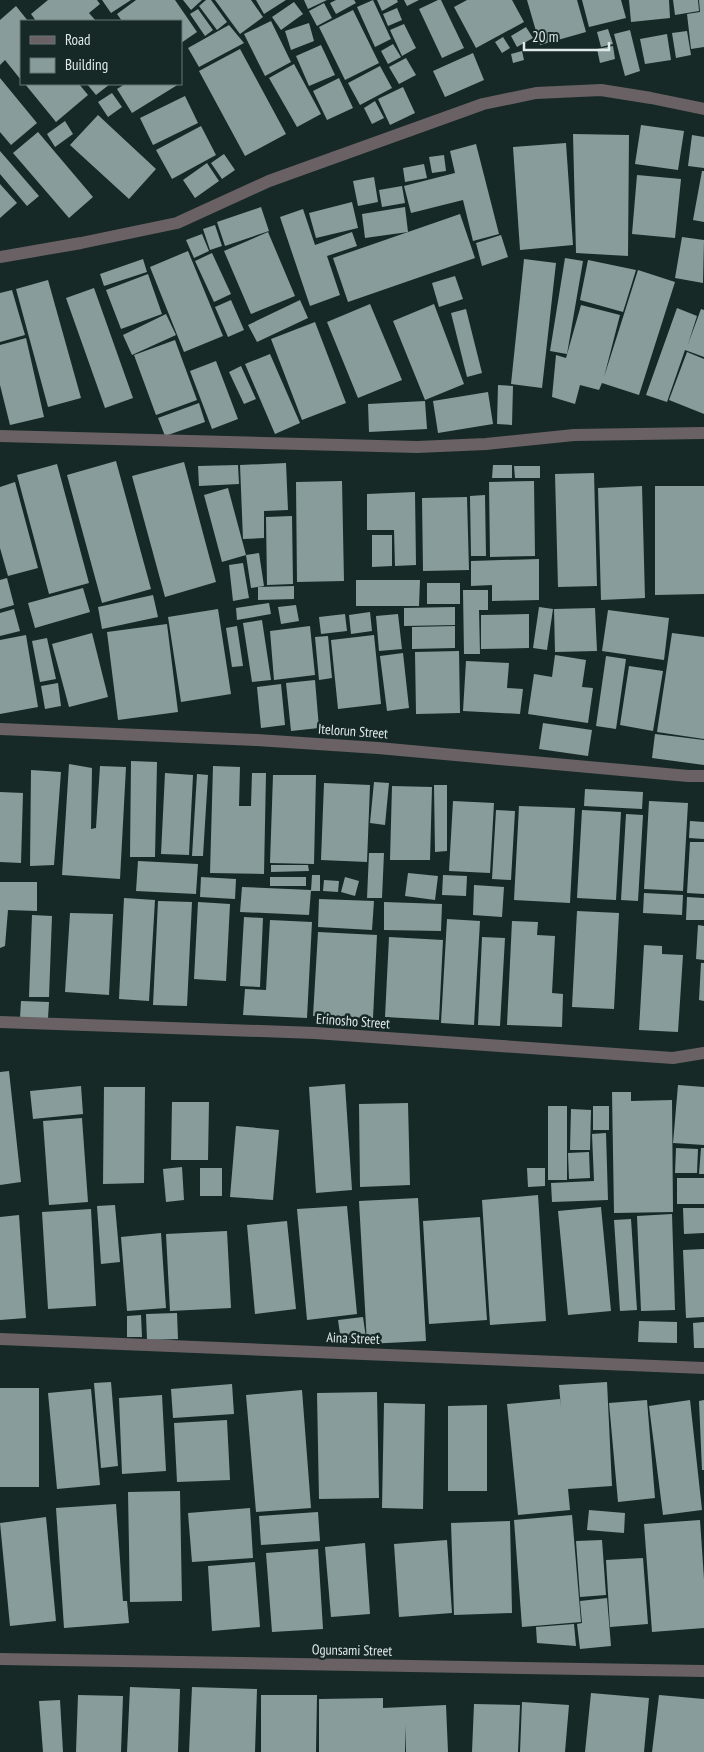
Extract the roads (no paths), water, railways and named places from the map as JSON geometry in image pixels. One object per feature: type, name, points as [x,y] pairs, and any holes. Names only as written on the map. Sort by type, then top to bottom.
[{"type":"street","points":[[0,257],[177,223],[269,181],[483,104],[518,96],[536,93],[601,90],[704,109]]},
{"type":"street","points":[[0,436],[416,447],[486,444],[574,435],[704,433]]},
{"type":"street","name":"Itelorun Street","points":[[0,729],[256,740],[378,748],[704,776]]},
{"type":"street","name":"Erinosho Street","points":[[0,1022],[315,1033],[674,1058],[704,1053]]},
{"type":"street","name":"Aina Street","points":[[0,1339],[704,1368]]},
{"type":"street","name":"Ogunsami Street","points":[[0,1659],[704,1671]]}]
